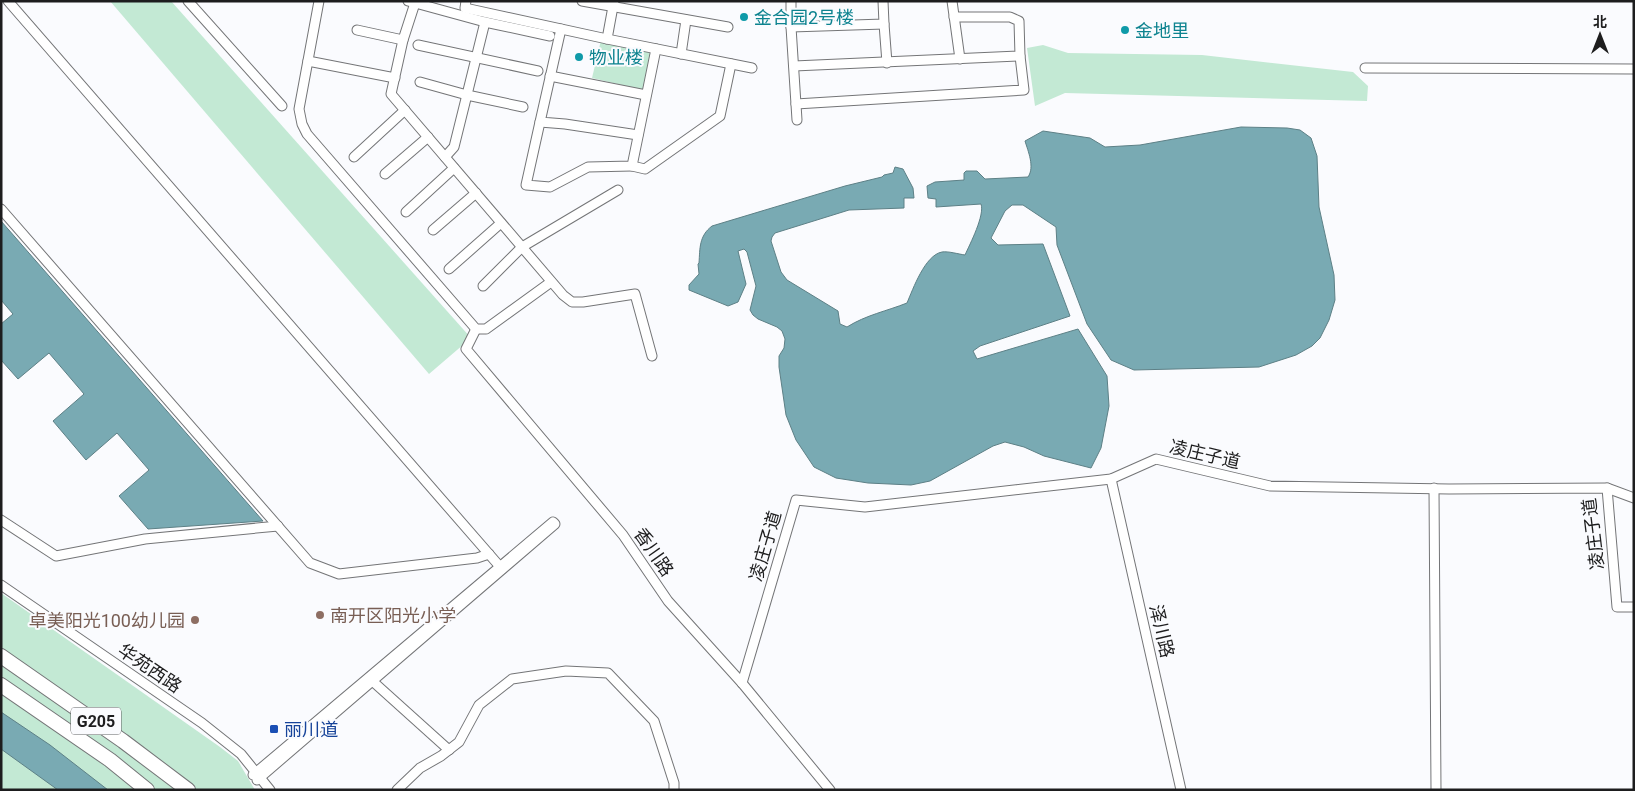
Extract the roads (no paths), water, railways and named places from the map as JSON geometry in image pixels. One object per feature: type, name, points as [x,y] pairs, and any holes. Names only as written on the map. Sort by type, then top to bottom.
[{"type":"highway","name":"G205","points":[[1,656],[123,740],[188,790]]},
{"type":"highway","name":"G205","points":[[1,684],[110,760],[147,790]]},
{"type":"street","points":[[8,1],[501,568]]},
{"type":"street","points":[[188,1],[282,106]]},
{"type":"street","points":[[319,1],[299,109],[302,124],[307,134],[476,329],[486,329],[551,282]]},
{"type":"street","points":[[466,1],[465,8],[752,68]]},
{"type":"street","points":[[582,1],[614,4],[728,27]]},
{"type":"street","points":[[791,1],[797,120]]},
{"type":"street","points":[[883,1],[887,63]]},
{"type":"street","points":[[952,1],[960,59]]},
{"type":"street","points":[[550,36],[485,22],[412,2],[391,94],[563,295],[572,302],[584,302],[635,294],[652,356]]},
{"type":"street","points":[[607,39],[614,4]]},
{"type":"street","points":[[796,104],[1024,90],[1020,56],[1019,21],[1010,18],[954,17]]},
{"type":"street","points":[[681,54],[686,20]]},
{"type":"street","points":[[445,157],[454,147],[485,22]]},
{"type":"street","points":[[791,27],[884,24]]},
{"type":"street","points":[[561,29],[526,185],[533,184],[550,187],[588,168],[632,166],[645,169],[720,116],[731,64]]},
{"type":"street","points":[[357,30],[403,40]]},
{"type":"street","points":[[418,45],[538,71]]},
{"type":"street","points":[[632,166],[656,49]]},
{"type":"street","points":[[794,66],[1020,56]]},
{"type":"street","points":[[308,61],[395,78]]},
{"type":"street","points":[[1365,68],[1634,69]]},
{"type":"street","points":[[550,76],[646,95]]},
{"type":"street","points":[[420,82],[467,95],[523,107]]},
{"type":"street","points":[[354,157],[405,110]]},
{"type":"street","points":[[540,122],[638,135]]},
{"type":"street","points":[[385,174],[428,137]]},
{"type":"street","points":[[406,212],[454,168]]},
{"type":"street","points":[[483,286],[522,247],[618,190]]},
{"type":"street","points":[[433,230],[476,193]]},
{"type":"street","points":[[1,209],[310,563],[339,574],[477,558],[489,554]]},
{"type":"street","points":[[449,269],[501,223]]},
{"type":"street","name":"香川路","points":[[476,329],[466,349],[623,535],[668,601],[742,683],[830,790]]},
{"type":"street","name":"凌庄子道","points":[[742,683],[796,500],[865,507],[1111,479],[1156,459],[1270,486],[1607,488],[1617,607],[1634,607]]},
{"type":"street","name":"泽川路","points":[[1111,479],[1181,790]]},
{"type":"street","points":[[1434,488],[1436,790]]},
{"type":"street","points":[[1607,488],[1634,498]]},
{"type":"street","points":[[1,520],[56,556],[145,539],[278,526]]},
{"type":"street","points":[[256,776],[554,523]]},
{"type":"street","name":"华苑西路","points":[[1,586],[222,742],[237,754],[270,790]]},
{"type":"street","points":[[397,790],[420,768],[459,742],[479,705],[512,679],[566,671],[608,673],[654,721],[674,783],[674,790]]},
{"type":"street","points":[[370,679],[449,750]]},
{"type":"street","name":"华苑西路","points":[[256,776],[266,790]]},
{"type":"water","points":[[1241,127],[1300,130],[1311,138],[1317,156],[1319,207],[1334,275],[1335,300],[1329,320],[1320,338],[1312,346],[1296,355],[1259,367],[1134,370],[1111,360],[1087,324],[1057,245],[1056,227],[1023,205],[1012,205],[1005,211],[991,238],[998,245],[1043,244],[1070,316],[980,346],[973,351],[977,359],[1078,329],[1107,376],[1109,406],[1101,448],[1091,468],[1044,456],[1024,447],[1005,442],[993,446],[930,481],[911,485],[868,483],[836,478],[814,467],[796,440],[786,415],[779,367],[779,356],[784,348],[785,339],[782,331],[758,319],[750,310],[756,286],[747,252],[744,249],[738,251],[746,284],[738,302],[728,306],[689,290],[689,285],[699,274],[698,264],[702,238],[712,226],[845,186],[882,177],[893,173],[895,167],[903,169],[913,188],[914,198],[904,198],[904,208],[849,210],[775,233],[772,237],[771,241],[781,272],[787,280],[838,311],[840,324],[847,327],[869,316],[907,303],[920,273],[936,254],[950,252],[965,255],[979,222],[982,209],[981,204],[936,207],[936,199],[928,198],[927,186],[935,182],[964,180],[964,173],[966,171],[977,171],[985,179],[1028,177],[1031,164],[1025,141],[1043,131],[1090,138],[1105,147],[1140,145]]},
{"type":"water","points":[[1,221],[263,521],[148,529],[119,496],[149,470],[117,433],[86,460],[53,421],[84,394],[49,353],[18,379],[1,360],[1,324],[13,314],[1,300]]},
{"type":"water","points":[[1,712],[50,745],[108,790],[58,790],[1,749]]},
{"type":"place","name":"金合园2号楼","points":[[744,17]]},
{"type":"place","name":"金地里","points":[[1125,30]]},
{"type":"place","name":"物业楼","points":[[579,57]]},
{"type":"place","name":"南开区阳光小学","points":[[320,615]]},
{"type":"place","name":"卓美阳光100幼儿园","points":[[195,620]]},
{"type":"place","name":"丽川道","points":[[274,729]]}]
